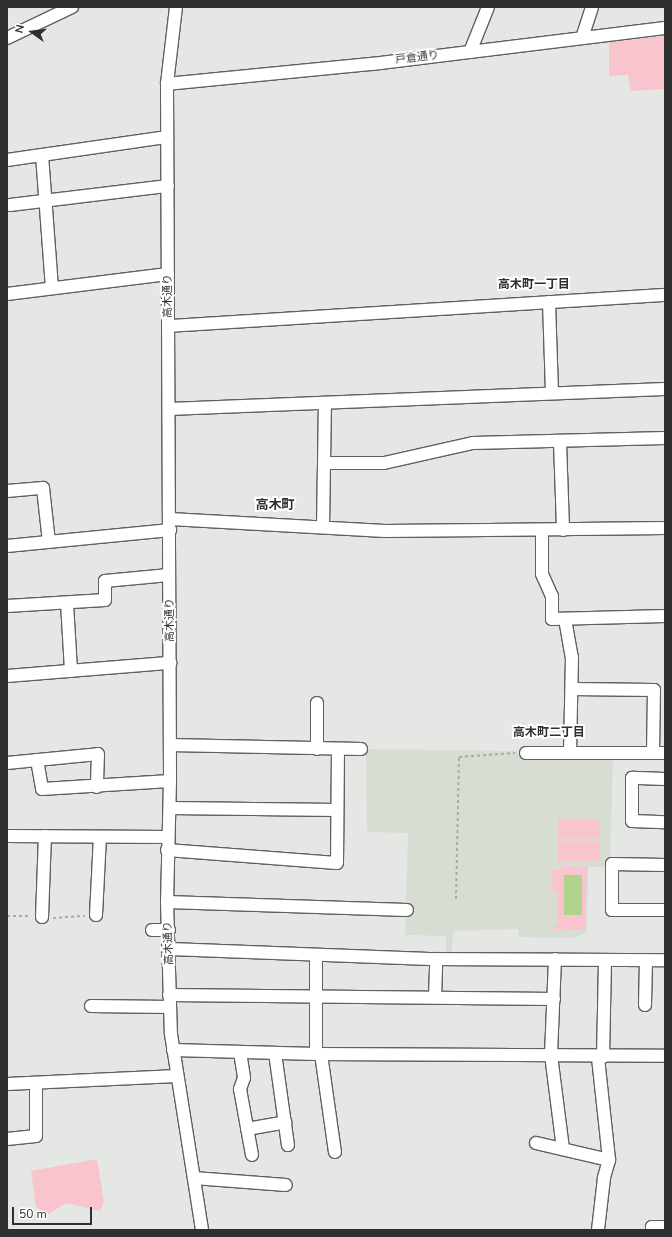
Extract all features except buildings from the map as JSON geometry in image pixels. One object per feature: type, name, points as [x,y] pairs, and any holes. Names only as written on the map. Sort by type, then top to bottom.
[{"type":"street","name":"高木通り","points":[[176,7],[168,84],[167,137],[170,524],[170,808],[167,902],[170,949],[169,1001],[173,1050],[202,1230]]},
{"type":"street","points":[[470,52],[488,7]]},
{"type":"street","points":[[582,38],[592,7]]},
{"type":"street","points":[[7,38],[62,9]]},
{"type":"street","name":"戸倉通り","points":[[168,84],[470,52],[665,28]]},
{"type":"street","points":[[7,160],[167,137]]},
{"type":"street","points":[[42,155],[52,288]]},
{"type":"street","points":[[10,205],[168,186]]},
{"type":"street","points":[[7,294],[168,274]]},
{"type":"street","points":[[169,326],[665,295]]},
{"type":"street","points":[[549,302],[552,393]]},
{"type":"street","points":[[169,409],[665,389]]},
{"type":"street","points":[[323,528],[325,403]]},
{"type":"street","points":[[325,463],[384,463],[473,443],[560,442],[665,438]]},
{"type":"street","points":[[560,442],[563,530]]},
{"type":"street","points":[[7,491],[43,488],[49,542]]},
{"type":"street","points":[[7,546],[49,542],[170,524],[385,531],[665,528]]},
{"type":"street","points":[[542,530],[542,574],[552,596],[552,619],[665,616]]},
{"type":"street","points":[[7,606],[105,600],[105,582],[169,575]]},
{"type":"street","points":[[67,603],[72,671]]},
{"type":"street","points":[[565,619],[572,657],[570,752]]},
{"type":"street","points":[[7,676],[170,663]]},
{"type":"street","points":[[526,753],[659,753],[654,690],[572,689]]},
{"type":"street","points":[[317,703],[317,748]]},
{"type":"street","points":[[170,745],[361,749]]},
{"type":"street","points":[[168,850],[337,863],[338,749]]},
{"type":"street","points":[[7,763],[98,754],[97,787]]},
{"type":"street","points":[[37,760],[42,789],[97,787],[170,781]]},
{"type":"street","points":[[665,779],[632,778],[632,821],[665,822]]},
{"type":"street","points":[[170,808],[337,810]]},
{"type":"street","points":[[7,836],[168,837]]},
{"type":"street","points":[[42,917],[45,836]]},
{"type":"street","points":[[96,915],[100,837]]},
{"type":"street","points":[[665,865],[612,864],[612,910],[665,910]]},
{"type":"street","points":[[167,902],[408,910]]},
{"type":"street","points":[[152,930],[169,930]]},
{"type":"street","points":[[170,949],[316,956],[436,959],[665,960]]},
{"type":"street","points":[[316,956],[314,998],[318,1054],[335,1152]]},
{"type":"street","points":[[435,997],[436,959]]},
{"type":"street","points":[[555,959],[551,1055],[563,1149]]},
{"type":"street","points":[[598,1230],[603,1185],[610,1160],[601,1057],[605,960]]},
{"type":"street","points":[[645,1005],[646,960]]},
{"type":"street","points":[[91,1006],[169,1001],[314,998],[435,997],[554,999]]},
{"type":"street","points":[[173,1050],[318,1054],[551,1055],[601,1057],[665,1056]]},
{"type":"street","points":[[240,1052],[244,1078],[240,1089],[252,1154]]},
{"type":"street","points":[[275,1053],[288,1145]]},
{"type":"street","points":[[7,1084],[177,1076]]},
{"type":"street","points":[[7,1139],[36,1136],[36,1083]]},
{"type":"street","points":[[247,1129],[285,1122]]},
{"type":"street","points":[[536,1143],[610,1160]]},
{"type":"street","points":[[194,1178],[286,1185]]},
{"type":"street","points":[[652,1230],[652,1227],[665,1227]]},
{"type":"path","points":[[456,899],[459,757],[526,753]]},
{"type":"shaded area","points":[[665,36],[665,89],[631,91],[628,75],[609,76],[609,42]]},
{"type":"shaded area","points":[[366,749],[518,751],[519,757],[613,757],[610,867],[588,867],[587,932],[573,938],[519,937],[518,929],[453,931],[452,952],[446,952],[446,936],[405,935],[408,833],[367,832]]},
{"type":"shaded area","points":[[558,819],[600,819],[600,839],[558,839]]},
{"type":"shaded area","points":[[558,841],[600,841],[600,861],[558,861]]},
{"type":"shaded area","points":[[562,866],[587,867],[585,930],[554,929],[554,925],[557,925],[558,892],[551,892],[552,870],[559,870]]},
{"type":"shaded area","points":[[564,875],[582,875],[582,915],[564,915]]},
{"type":"shaded area","points":[[97,1159],[104,1201],[100,1211],[66,1203],[47,1215],[36,1207],[31,1171]]},
{"type":"district","name":"高木町一丁目","points":[[534,285]]},
{"type":"district","name":"高木町","points":[[275,505]]},
{"type":"district","name":"高木町二丁目","points":[[549,733]]}]
